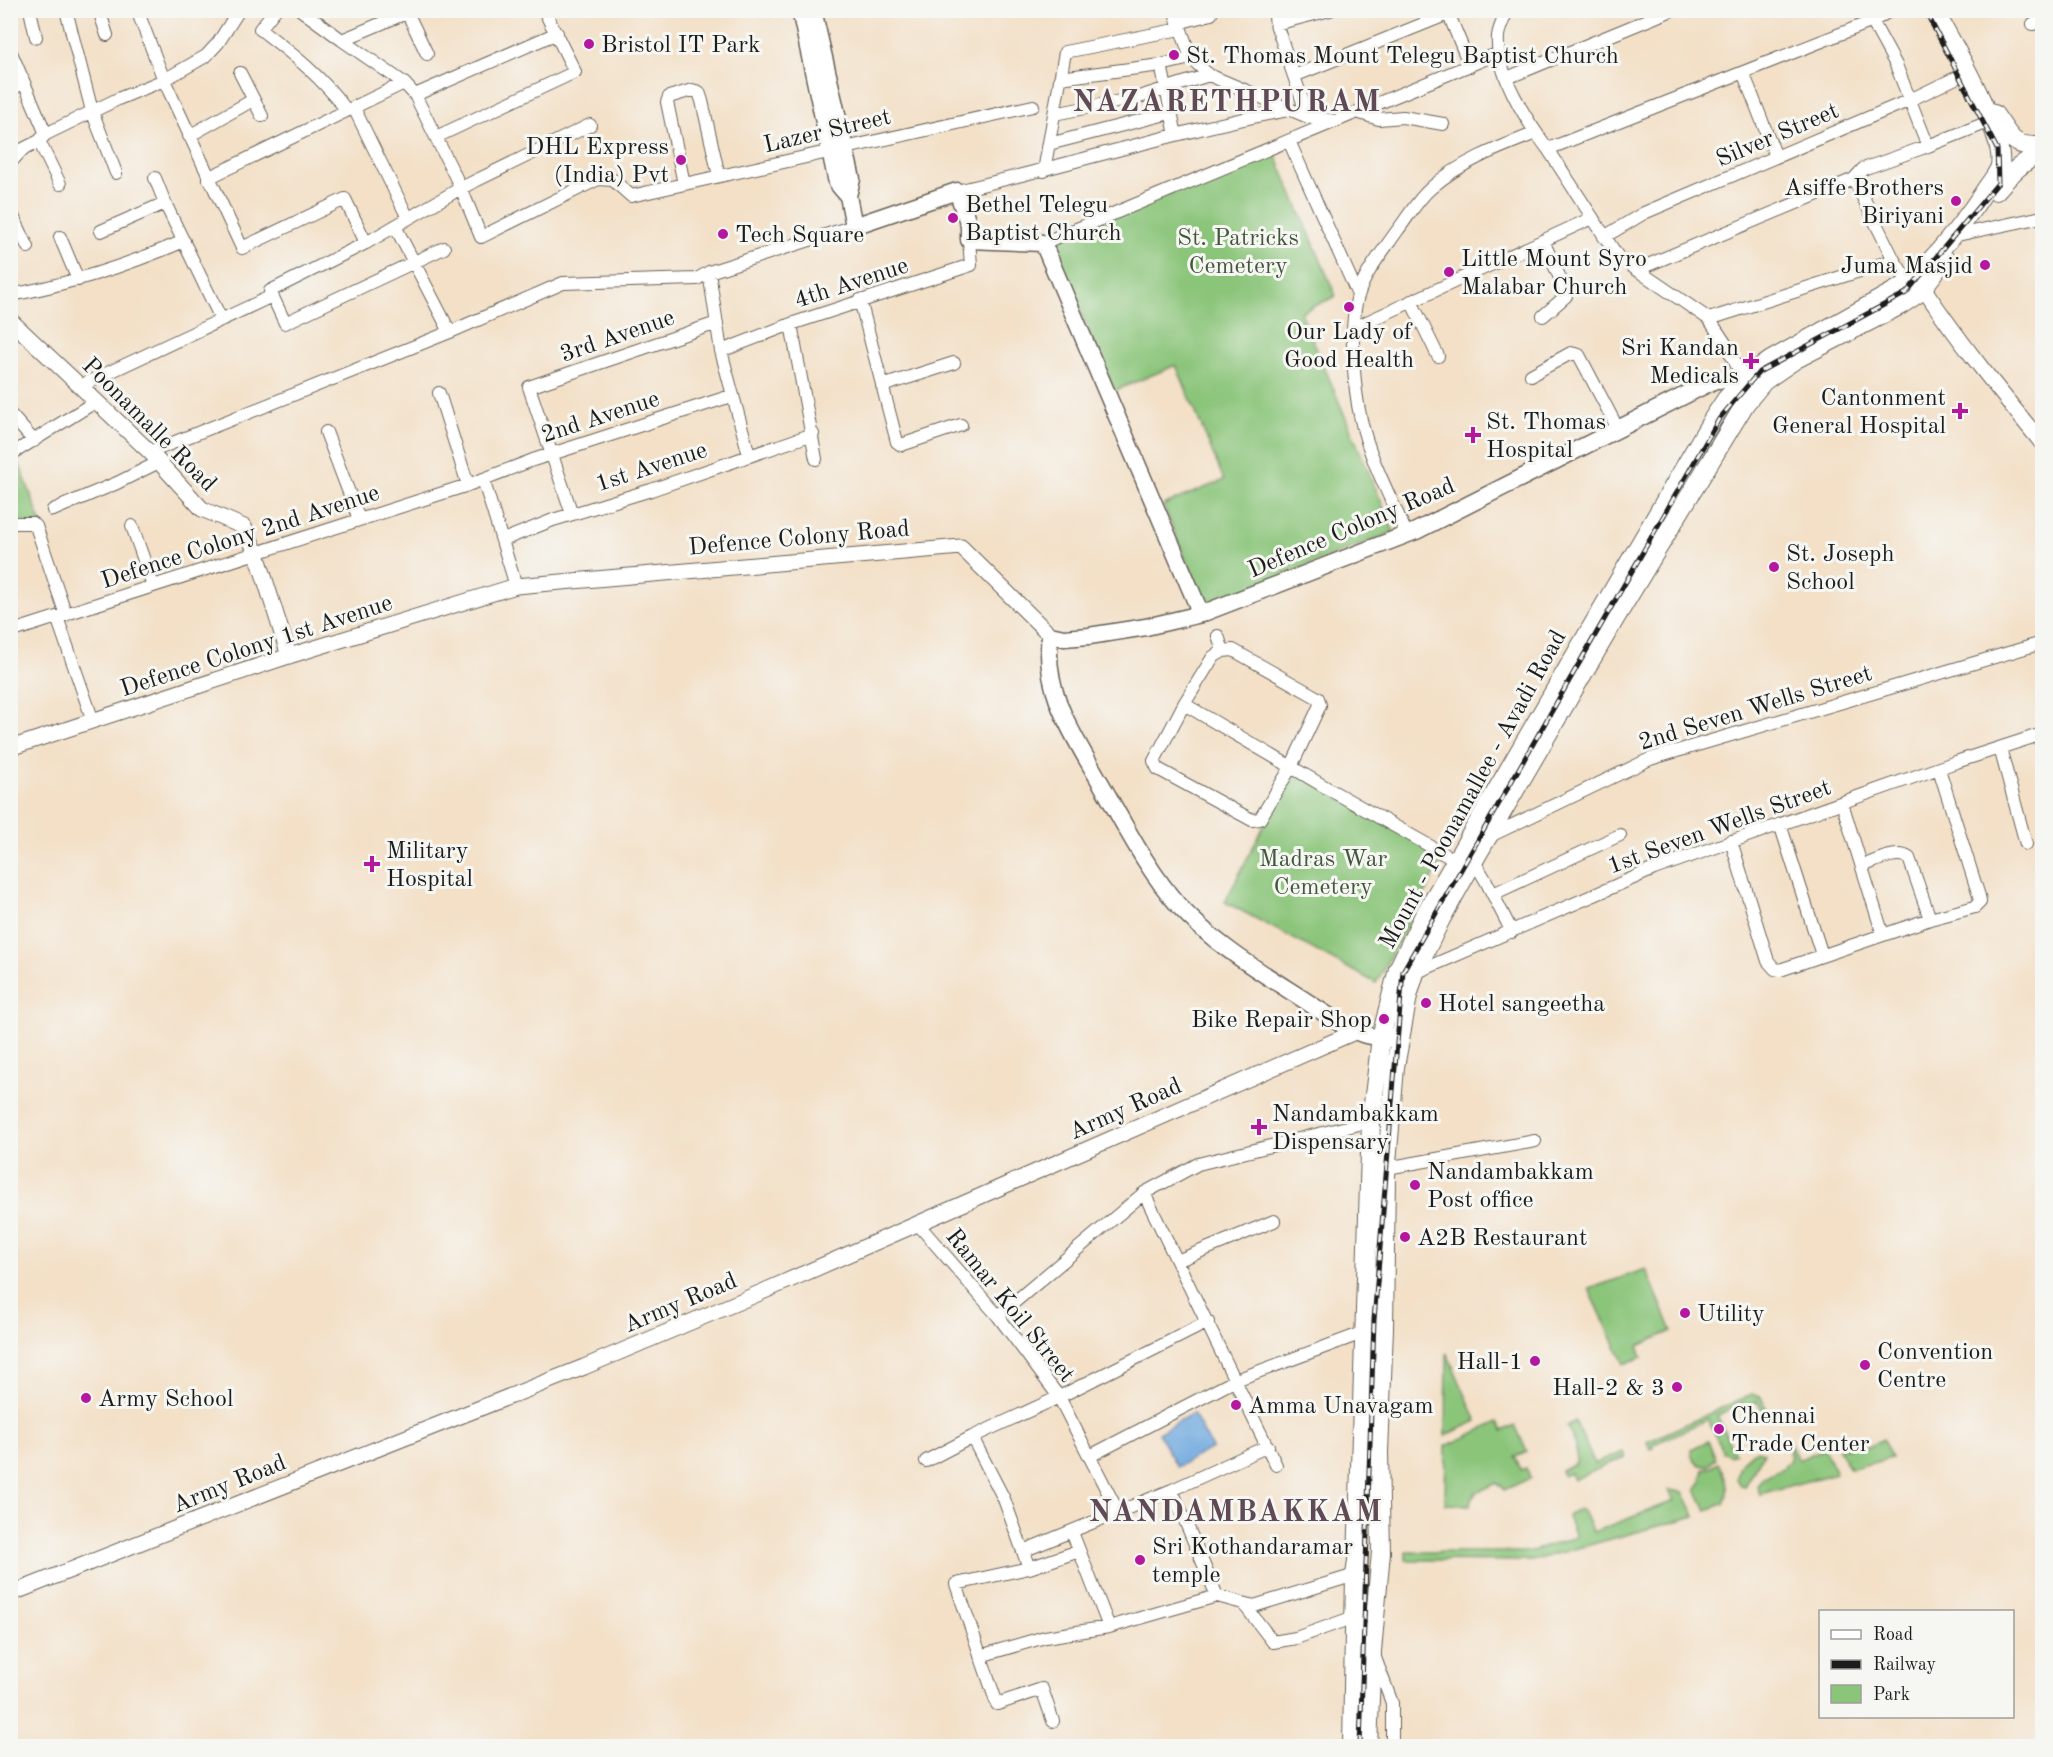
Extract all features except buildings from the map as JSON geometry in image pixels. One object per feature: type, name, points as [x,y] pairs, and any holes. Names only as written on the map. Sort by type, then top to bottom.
[{"type":"main road","points":[[800,10],[837,149]]},
{"type":"main road","points":[[813,10],[837,149],[837,183],[848,196],[854,226],[957,191],[969,225],[969,240],[1043,243],[1201,614]]},
{"type":"main road","points":[[1934,10],[1993,120],[2005,172],[2043,154]]},
{"type":"main road","points":[[1993,120],[2016,143],[2025,147],[2043,146]]},
{"type":"main road","name":"Mount - Poonamallee - Avadi Road","points":[[1360,1739],[1354,1617],[1365,1332],[1377,1199],[1387,1168],[1390,1039],[1398,969],[1424,915],[1490,836],[1615,619],[1745,404],[1764,381],[1796,359],[1901,305],[1962,234],[2005,172]]},
{"type":"main road","name":"Mount - Poonamallee - Avadi Road","points":[[1360,1739],[1372,1652],[1381,1552],[1378,1452],[1384,1328],[1371,1121],[1390,1039],[1415,973],[1466,864],[1712,420],[1726,399],[1744,379],[1771,360],[1917,286],[1923,269],[2005,172]]},
{"type":"main road","name":"Defence Colony Road","points":[[1050,635],[1064,638],[1089,636],[1146,627],[1201,614],[1407,535],[1715,380],[1744,379]]},
{"type":"main road","points":[[1050,635],[1048,665],[1060,707],[1072,733],[1162,885],[1200,926],[1254,968],[1357,1031],[1390,1039]]},
{"type":"street","points":[[30,10],[36,37]]},
{"type":"street","points":[[66,10],[92,111],[116,173]]},
{"type":"street","points":[[99,10],[107,34]]},
{"type":"street","points":[[137,10],[164,80],[242,248],[345,199],[366,243]]},
{"type":"street","points":[[10,163],[23,150],[42,137],[92,111],[164,80],[206,56],[218,43],[239,10]]},
{"type":"street","points":[[275,10],[260,29],[300,59],[350,109],[408,218]]},
{"type":"street","points":[[436,137],[575,72],[544,10]]},
{"type":"street","points":[[1174,10],[1191,58],[1209,75],[1288,110],[1308,117],[1337,121]]},
{"type":"street","points":[[1274,10],[1276,24],[1308,117]]},
{"type":"street","points":[[1276,24],[1330,10]]},
{"type":"street","points":[[1508,10],[1498,34],[1499,53],[1507,78],[1536,133],[1617,256],[1709,319],[1744,379]]},
{"type":"street","points":[[1507,78],[1672,10]]},
{"type":"street","points":[[1548,149],[1743,72],[1869,16],[1891,10]]},
{"type":"street","points":[[305,11],[404,83],[415,95],[460,188]]},
{"type":"street","points":[[342,40],[409,11],[428,54]]},
{"type":"street","points":[[1294,76],[1448,12],[1470,66]]},
{"type":"street","points":[[1044,171],[1065,52],[1179,26],[1211,14]]},
{"type":"street","points":[[1869,16],[1896,65],[1928,146]]},
{"type":"street","points":[[415,95],[556,33]]},
{"type":"street","points":[[10,50],[60,184]]},
{"type":"street","points":[[1043,243],[1499,53]]},
{"type":"street","points":[[1060,78],[1161,65],[1191,58]]},
{"type":"street","points":[[1161,65],[1176,135]]},
{"type":"street","points":[[1743,72],[1776,157]]},
{"type":"street","points":[[240,73],[262,116]]},
{"type":"street","points":[[1054,114],[1136,98],[1209,75]]},
{"type":"street","name":"Silver Street","points":[[1604,237],[1644,213],[1910,100],[1972,80]]},
{"type":"street","points":[[10,92],[23,81]]},
{"type":"street","points":[[208,178],[404,83]]},
{"type":"street","points":[[684,184],[667,102],[669,97],[692,90],[699,92],[702,101],[719,176]]},
{"type":"street","points":[[189,136],[254,100]]},
{"type":"street","name":"Lazer Street","points":[[460,188],[481,237],[598,179],[613,180],[631,196],[1033,106]]},
{"type":"street","points":[[957,191],[1044,171],[1228,121],[1288,110]]},
{"type":"street","points":[[1357,112],[1379,119],[1403,117],[1443,124]]},
{"type":"street","points":[[1049,144],[1170,113]]},
{"type":"street","points":[[1636,270],[1854,179],[1863,169],[1993,120]]},
{"type":"street","points":[[444,248],[285,322],[270,291],[366,243],[460,188],[590,125]]},
{"type":"street","points":[[1407,535],[1366,438],[1360,418],[1354,360],[1354,328],[1358,295],[1379,258],[1416,204],[1431,188],[1486,153],[1536,133]]},
{"type":"street","points":[[1289,141],[1358,295]]},
{"type":"street","points":[[155,178],[221,319]]},
{"type":"street","points":[[1854,179],[1894,260],[2043,443]]},
{"type":"street","points":[[101,231],[165,203]]},
{"type":"street","points":[[10,210],[28,247]]},
{"type":"street","points":[[1962,234],[2043,217]]},
{"type":"street","points":[[1354,328],[1592,218]]},
{"type":"street","points":[[395,226],[450,332]]},
{"type":"street","points":[[53,510],[117,483],[154,457],[563,284],[697,279],[709,272],[854,226]]},
{"type":"street","points":[[60,237],[78,280]]},
{"type":"street","name":"4th Avenue","points":[[721,351],[791,324],[971,265],[969,240]]},
{"type":"street","points":[[10,295],[78,280],[184,241]]},
{"type":"street","points":[[1543,241],[1566,291],[1566,296],[1543,316]]},
{"type":"street","points":[[1709,319],[1894,260]]},
{"type":"street","points":[[709,272],[721,351],[731,396],[749,456]]},
{"type":"street","points":[[80,386],[272,297]]},
{"type":"street","points":[[861,300],[897,442],[901,445],[961,425]]},
{"type":"street","points":[[1411,301],[1438,356]]},
{"type":"street","name":"Poonamalle Road","points":[[11,321],[154,457],[202,509],[244,527],[257,554],[289,656]]},
{"type":"street","name":"3rd Avenue","points":[[553,454],[530,387],[717,323]]},
{"type":"street","points":[[791,324],[816,459]]},
{"type":"street","points":[[1530,375],[1571,353],[1579,355],[1618,429]]},
{"type":"street","points":[[882,386],[954,363]]},
{"type":"street","points":[[439,393],[468,485]]},
{"type":"street","name":"2nd Avenue","points":[[483,479],[731,396]]},
{"type":"street","points":[[10,455],[95,402]]},
{"type":"street","points":[[10,414],[34,441]]},
{"type":"street","points":[[326,432],[359,519]]},
{"type":"street","name":"1st Avenue","points":[[503,540],[572,514],[813,434]]},
{"type":"street","points":[[553,454],[572,514]]},
{"type":"street","points":[[483,479],[516,586]]},
{"type":"street","name":"Defence Colony 2nd Avenue","points":[[10,632],[257,554],[483,479]]},
{"type":"street","points":[[15,523],[32,523],[37,528],[93,721]]},
{"type":"street","points":[[132,526],[153,586]]},
{"type":"street","name":"Defence Colony Road","points":[[516,586],[961,548],[1050,635]]},
{"type":"street","name":"Defence Colony 1st Avenue","points":[[10,748],[289,656],[516,586]]},
{"type":"street","points":[[1218,636],[1223,651]]},
{"type":"street","name":"2nd Seven Wells Street","points":[[1490,836],[1650,759],[2043,642]]},
{"type":"street","points":[[1233,650],[1318,698],[1320,705],[1291,767],[1260,819],[1252,820],[1158,769],[1154,761],[1184,704],[1213,657],[1223,651],[1233,650]]},
{"type":"street","points":[[1184,704],[1291,767],[1466,864],[1493,894],[1512,932]]},
{"type":"street","name":"1st Seven Wells Street","points":[[1415,973],[1654,869],[2042,735]]},
{"type":"street","points":[[2000,748],[2026,844]]},
{"type":"street","points":[[1731,842],[1771,966],[1775,969],[1780,970],[1930,919],[1975,907],[1980,902],[1939,769]]},
{"type":"street","points":[[1842,803],[1883,935]]},
{"type":"street","points":[[1780,824],[1822,955]]},
{"type":"street","points":[[1493,894],[1620,835]]},
{"type":"street","points":[[1862,866],[1898,854],[1906,855],[1930,919]]},
{"type":"street","name":"Army Road","points":[[10,1594],[584,1367],[762,1292],[1357,1031]]},
{"type":"street","points":[[999,1316],[1144,1193],[1198,1164],[1371,1121]]},
{"type":"street","points":[[1387,1168],[1535,1141]]},
{"type":"street","points":[[1144,1193],[1276,1464]]},
{"type":"street","points":[[1177,1261],[1274,1221]]},
{"type":"street","name":"Ramar Koil Street","points":[[917,1223],[999,1316],[1059,1397],[1118,1512]]},
{"type":"street","points":[[926,1461],[1208,1322]]},
{"type":"street","points":[[1090,1456],[1236,1380],[1365,1332]]},
{"type":"street","points":[[972,1437],[1004,1499],[1029,1568]]},
{"type":"street","points":[[1023,1551],[1172,1490],[1268,1446]]},
{"type":"street","points":[[1172,1490],[1217,1596]]},
{"type":"street","points":[[1071,1532],[1109,1627]]},
{"type":"street","points":[[1053,1721],[1042,1689],[997,1704],[956,1584],[1029,1568],[1079,1551]]},
{"type":"street","points":[[980,1656],[1045,1637],[1109,1627],[1217,1596],[1254,1606],[1355,1575]]},
{"type":"street","points":[[1243,1603],[1273,1642],[1296,1638],[1354,1617]]},
{"type":"street","points":[[1372,1652],[1392,1703],[1392,1746]]},
{"type":"green space","name":"St. Patricks Cemetery","points":[[1273,149],[1336,296],[1301,312],[1394,532],[1205,605],[1163,505],[1224,480],[1176,365],[1114,391],[1051,243]]},
{"type":"green space","points":[[10,450],[21,468],[42,525],[11,536]]},
{"type":"green space","name":"Madras War Cemetery","points":[[1292,771],[1445,856],[1376,983],[1225,902]]},
{"type":"green space","points":[[1646,1269],[1672,1331],[1638,1346],[1642,1357],[1624,1364],[1589,1289]]},
{"type":"green space","points":[[1447,1353],[1477,1421],[1446,1435]]},
{"type":"green space","points":[[1752,1394],[1761,1397],[1769,1414],[1765,1416],[1757,1401],[1747,1407],[1744,1402],[1717,1416],[1735,1454],[1730,1456],[1722,1451],[1708,1419],[1653,1445],[1654,1448],[1650,1449],[1647,1442]]},
{"type":"green space","points":[[1575,1421],[1595,1464],[1623,1452],[1625,1457],[1573,1480],[1570,1473],[1563,1476],[1561,1471],[1576,1463],[1576,1446],[1567,1426]]},
{"type":"green space","points":[[1498,1422],[1503,1431],[1515,1425],[1527,1452],[1515,1457],[1521,1470],[1526,1468],[1531,1478],[1504,1490],[1497,1483],[1475,1493],[1470,1505],[1445,1504],[1446,1446]]},
{"type":"green space","points":[[1787,1438],[1798,1460],[1824,1449],[1836,1473],[1760,1494],[1757,1486],[1763,1477],[1785,1467],[1785,1464],[1789,1462],[1791,1454],[1785,1440]]},
{"type":"green space","points":[[1858,1439],[1864,1449],[1883,1439],[1891,1458],[1850,1469],[1838,1449],[1844,1446],[1846,1449]]},
{"type":"green space","points":[[1708,1441],[1716,1458],[1708,1466],[1697,1464],[1693,1459],[1691,1449]]},
{"type":"green space","points":[[1758,1450],[1764,1453],[1744,1486],[1741,1485],[1737,1479],[1739,1469],[1749,1455]]},
{"type":"green space","points":[[1718,1463],[1726,1483],[1726,1498],[1724,1504],[1706,1510],[1696,1489],[1701,1482],[1704,1469]]},
{"type":"green space","points":[[1669,1490],[1683,1492],[1695,1516],[1531,1561],[1406,1560],[1406,1552],[1529,1552],[1576,1537],[1568,1517],[1570,1513],[1579,1509],[1583,1511],[1593,1532],[1674,1501]]},
{"type":"water","points":[[1193,1413],[1212,1448],[1177,1467],[1158,1433]]},
{"type":"railway","points":[[1360,1746],[1374,1320],[1403,971],[1719,419],[1759,372],[1906,293],[1998,183],[1997,149],[1925,10]]},
{"type":"place","name":"Bristol IT Park","points":[[589,44]]},
{"type":"place","name":"St. Thomas Mount Telegu Baptist Church","points":[[1174,55]]},
{"type":"place","name":"DHL Express (India) Pvt","points":[[681,160]]},
{"type":"place","name":"Asiffe Brothers Biriyani","points":[[1956,201]]},
{"type":"place","name":"Bethel Telegu Baptist Church","points":[[953,218]]},
{"type":"place","name":"Tech Square","points":[[723,234]]},
{"type":"place","name":"Juma Masjid","points":[[1985,265]]},
{"type":"place","name":"Little Mount Syro Malabar Church","points":[[1449,272]]},
{"type":"place","name":"Our Lady of Good Health","points":[[1349,307]]},
{"type":"place","name":"Sri Kandan Medicals","points":[[1751,361]]},
{"type":"place","name":"Cantonment General Hospital","points":[[1960,411]]},
{"type":"place","name":"St. Thomas Hospital","points":[[1473,435]]},
{"type":"place","name":"St. Joseph School","points":[[1774,567]]},
{"type":"place","name":"Military Hospital","points":[[372,864]]},
{"type":"place","name":"Hotel sangeetha","points":[[1426,1003]]},
{"type":"place","name":"Bike Repair Shop","points":[[1384,1019]]},
{"type":"place","name":"Nandambakkam Dispensary","points":[[1259,1127]]},
{"type":"place","name":"Nandambakkam Post office","points":[[1415,1185]]},
{"type":"place","name":"A2B Restaurant","points":[[1405,1237]]},
{"type":"place","name":"Utility","points":[[1685,1313]]},
{"type":"place","name":"Hall-1","points":[[1535,1361]]},
{"type":"place","name":"Convention Centre","points":[[1865,1365]]},
{"type":"place","name":"Hall-2 & 3","points":[[1677,1387]]},
{"type":"place","name":"Army School","points":[[86,1398]]},
{"type":"place","name":"Amma Unavagam","points":[[1236,1405]]},
{"type":"place","name":"Chennai Trade Center","points":[[1719,1429]]},
{"type":"place","name":"Sri Kothandaramar temple","points":[[1140,1560]]},
{"type":"district","name":"NAZARETHPURAM","points":[[1227,101]]},
{"type":"district","name":"NANDAMBAKKAM","points":[[1236,1511]]}]
